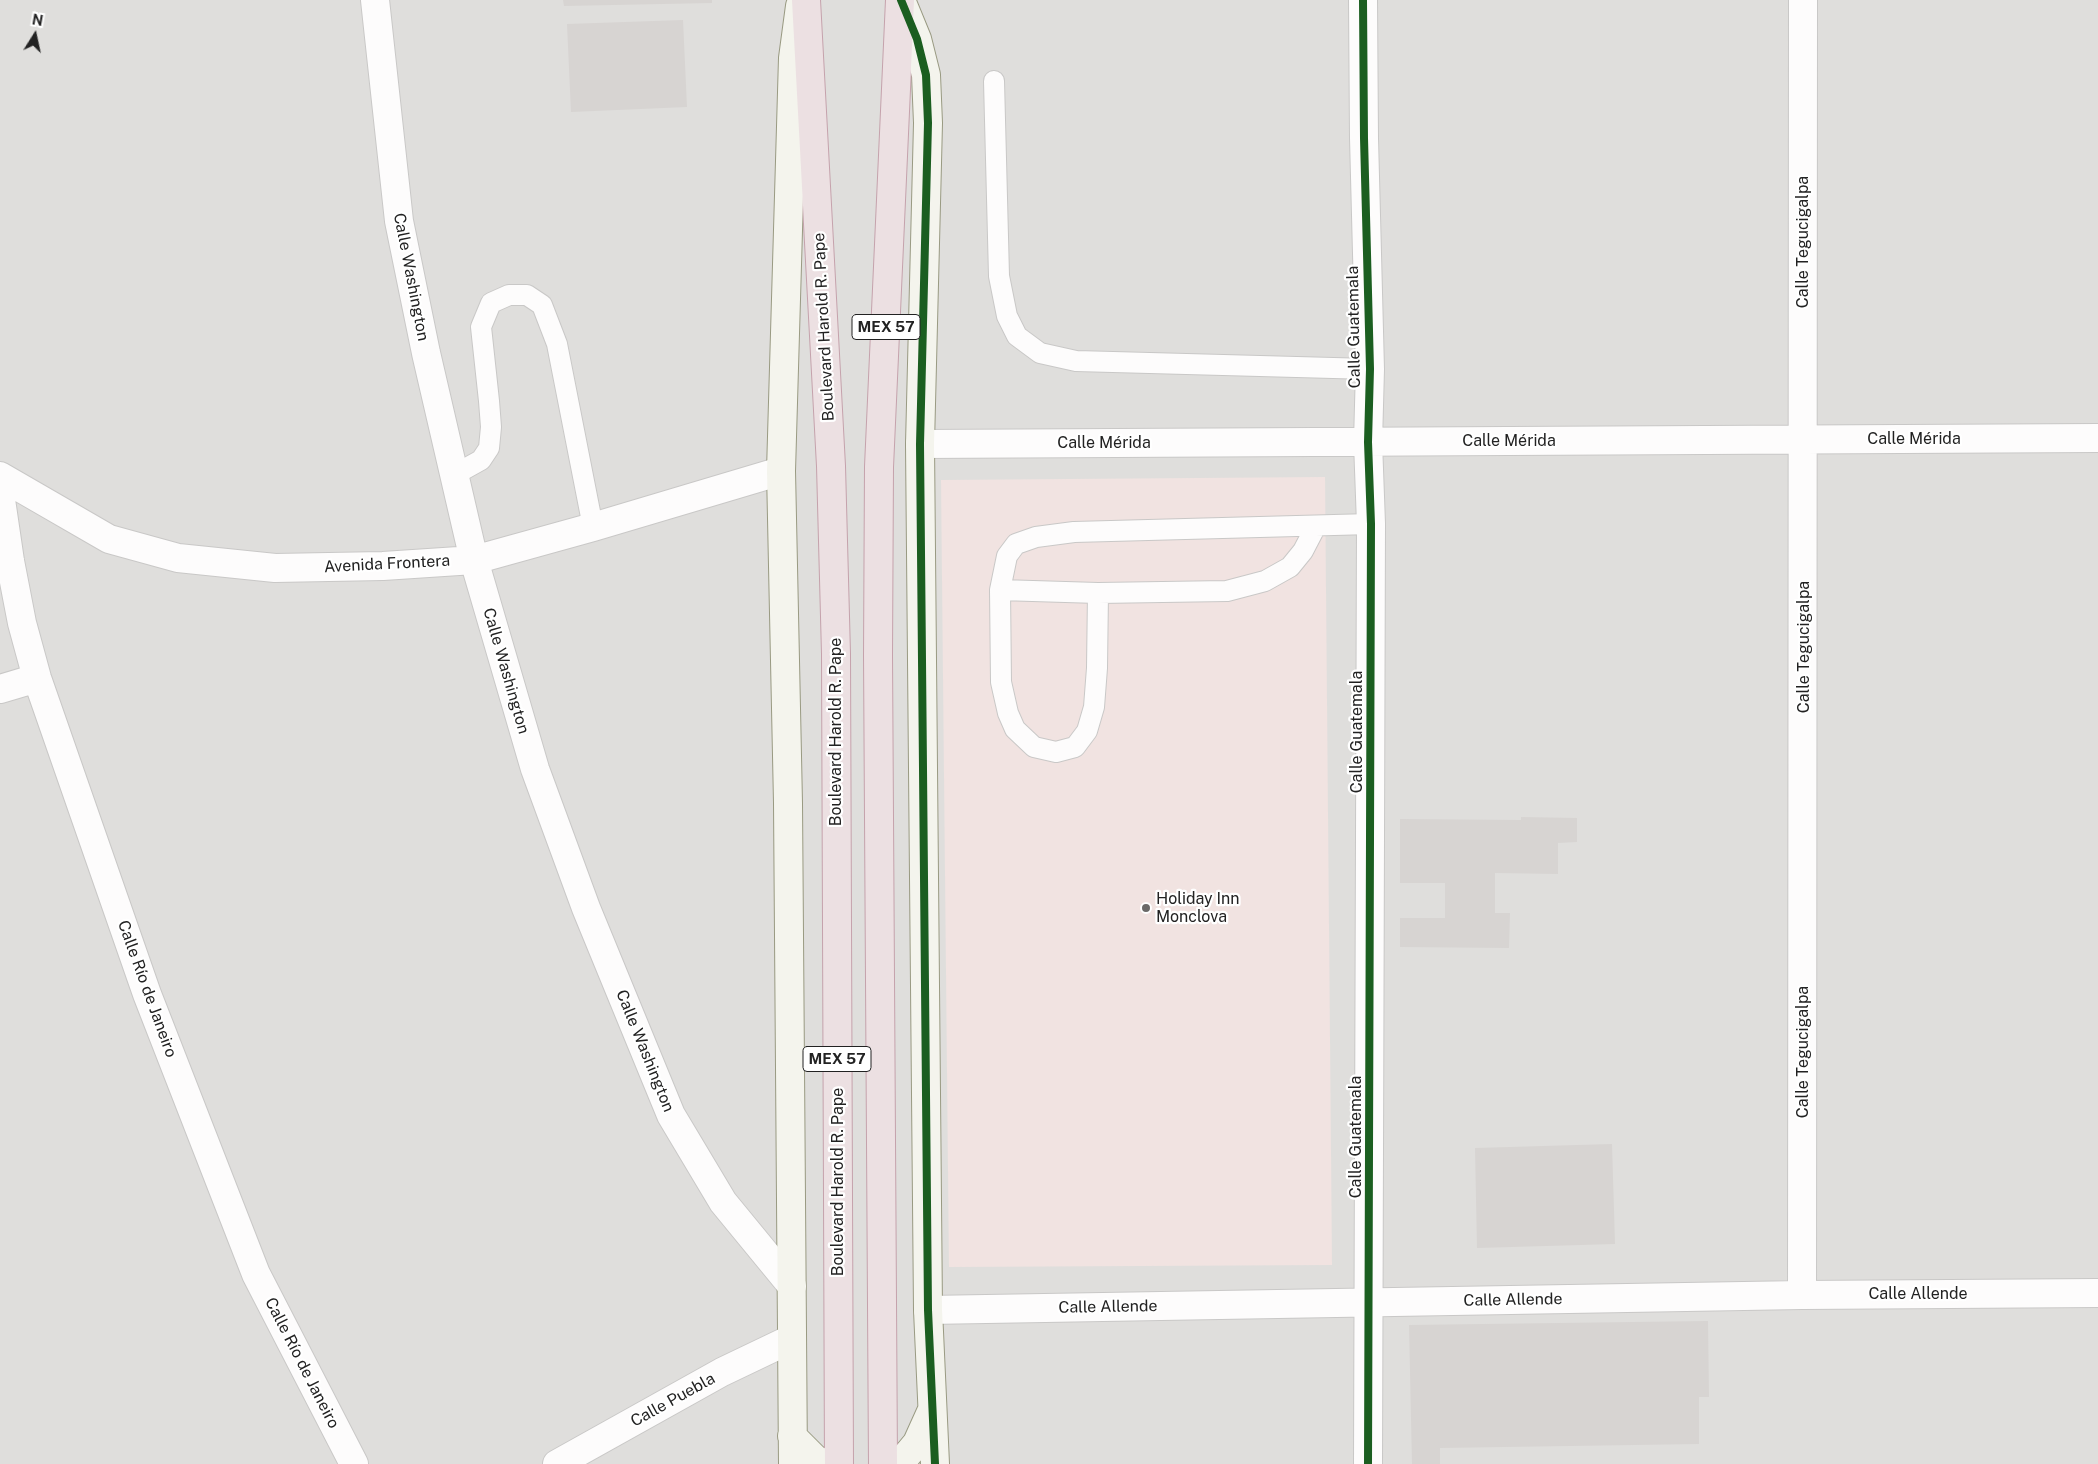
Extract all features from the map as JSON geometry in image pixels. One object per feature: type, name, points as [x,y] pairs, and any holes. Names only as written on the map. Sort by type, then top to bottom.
[{"type":"highway","name":"Boulevard Harold R. Pape","points":[[806,0],[831,466],[836,654],[839,1464]]},
{"type":"highway","name":"MEX 57","points":[[883,1464],[878,655],[879,467],[901,0]]},
{"type":"street","name":"Calle Washington","points":[[375,0],[399,221],[424,344],[474,560],[535,769],[586,908],[671,1115],[723,1202],[792,1286]]},
{"type":"street","points":[[793,1464],[790,1339],[792,1286],[788,804],[781,471],[793,58],[801,0]]},
{"type":"street","points":[[901,0],[917,39],[926,75],[928,123],[920,444],[928,1310],[935,1464]]},
{"type":"street","name":"Calle Guatemala","points":[[1363,0],[1364,138],[1370,369],[1368,442],[1370,524],[1370,1302],[1368,1464]]},
{"type":"street","name":"Calle Tegucigalpa","points":[[1802,1295],[1803,0]]},
{"type":"street","name":"Calle Mérida","points":[[920,444],[2098,438]]},
{"type":"street","name":"Avenida Frontera","points":[[0,476],[109,538],[178,558],[275,568],[383,566],[474,560],[781,471]]},
{"type":"street","name":"Calle Río de Janeiro","points":[[0,493],[22,623],[37,678],[147,994],[256,1274],[354,1464]]},
{"type":"street","points":[[0,688],[37,678]]},
{"type":"street","name":"Calle Allende","points":[[928,1310],[1802,1295],[2098,1293]]},
{"type":"street","name":"Calle Puebla","points":[[557,1464],[722,1372],[790,1339]]},
{"type":"street","points":[[896,1464],[902,1461],[916,1443],[932,1408]]},
{"type":"street","points":[[792,1436],[815,1459],[825,1464]]},
{"type":"lane","points":[[994,81],[999,276],[1007,316],[1017,336],[1040,353],[1076,361],[1370,369]]},
{"type":"lane","points":[[454,475],[481,460],[489,448],[491,427],[490,401],[481,327],[491,303],[509,295],[527,295],[542,305],[558,344],[592,527]]},
{"type":"lane","points":[[1098,593],[1098,668],[1094,707],[1088,731],[1075,747],[1056,752],[1034,747],[1014,729],[1008,713],[1001,682],[1000,590],[1007,556],[1016,544],[1036,537],[1074,532],[1370,524]]},
{"type":"lane","points":[[1000,590],[1098,593],[1227,590],[1265,581],[1290,567],[1303,552],[1316,526]]},
{"type":"shaded area","points":[[0,0],[2098,0],[2098,1464],[0,1464]]},
{"type":"shaded area","points":[[1325,477],[1332,1265],[949,1267],[941,480]]},
{"type":"building","points":[[563,0],[712,0],[712,3],[564,6]]},
{"type":"building","points":[[683,20],[687,107],[571,112],[567,24]]},
{"type":"building","points":[[1521,817],[1577,818],[1577,842],[1558,843],[1558,874],[1495,873],[1495,913],[1510,913],[1509,948],[1400,947],[1400,918],[1445,918],[1445,883],[1400,883],[1400,819],[1521,820]]},
{"type":"building","points":[[1612,1144],[1615,1244],[1477,1248],[1475,1148]]},
{"type":"building","points":[[1708,1321],[1709,1397],[1699,1397],[1699,1444],[1440,1448],[1440,1464],[1412,1464],[1409,1325]]},
{"type":"cycle path","points":[[901,0],[917,39],[926,75],[928,123],[920,444],[928,1310],[935,1464]]},
{"type":"cycle path","points":[[1363,0],[1364,138],[1370,369],[1368,442],[1371,524],[1368,1464]]},
{"type":"place","name":"Holiday Inn Monclova","points":[[1146,908]]}]
